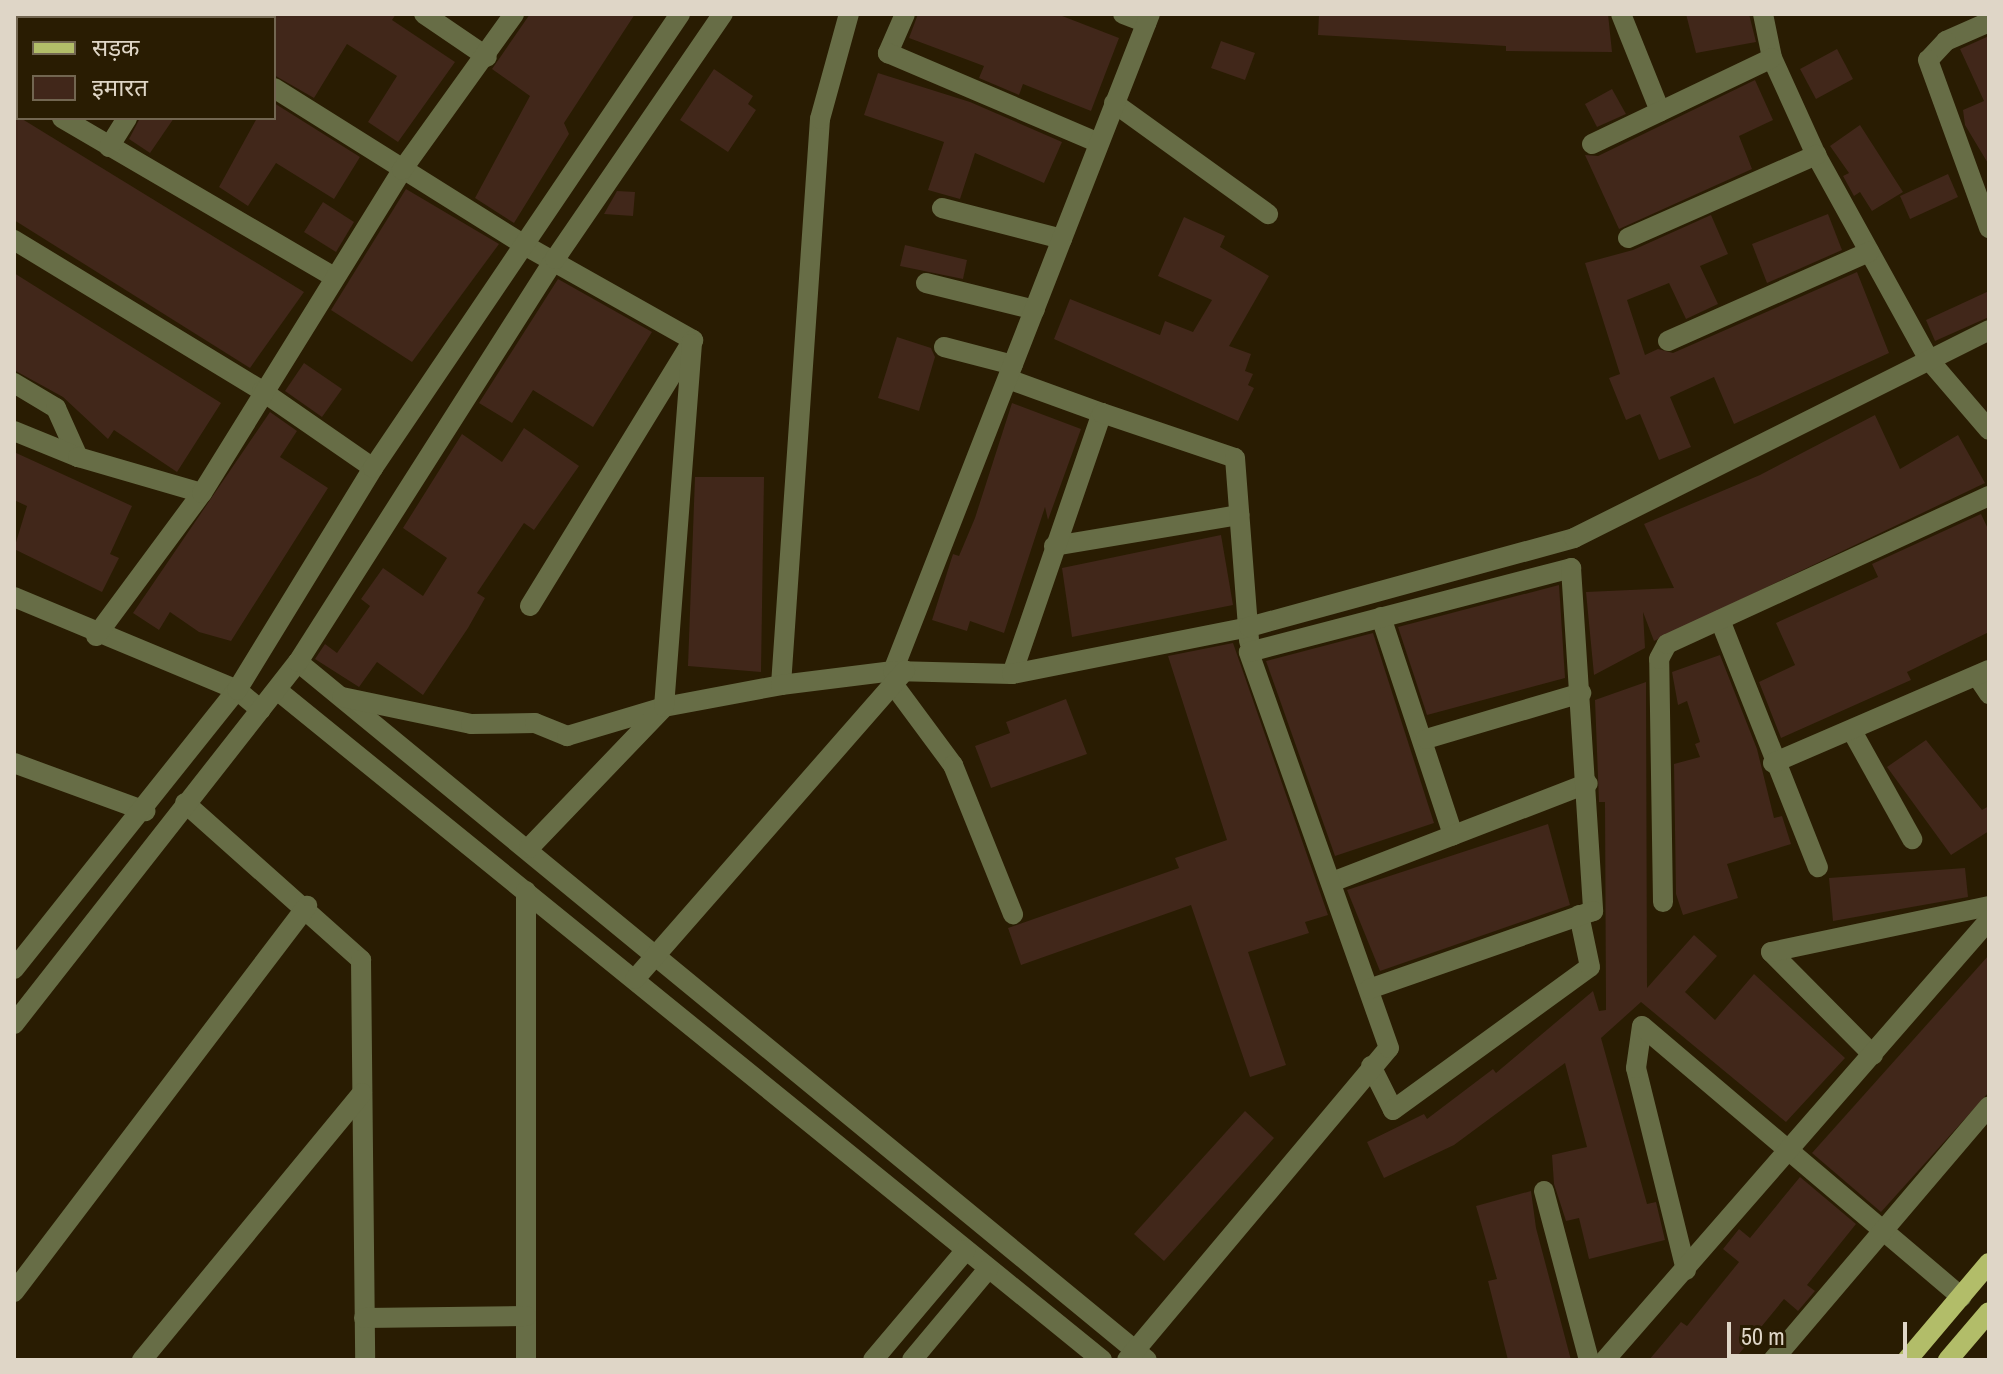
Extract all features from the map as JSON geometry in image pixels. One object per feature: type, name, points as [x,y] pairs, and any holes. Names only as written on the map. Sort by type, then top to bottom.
[{"type":"main road","points":[[1907,1360],[1989,1263]]},
{"type":"main road","points":[[1948,1360],[1989,1312]]},
{"type":"street","points":[[424,14],[487,57]]},
{"type":"street","points":[[96,636],[202,493],[262,391],[402,170],[487,57],[514,14]]},
{"type":"street","points":[[14,969],[145,811],[237,690],[373,468],[680,14]]},
{"type":"street","points":[[14,1024],[298,662],[555,259],[723,14]]},
{"type":"street","points":[[905,14],[888,53],[1099,143]]},
{"type":"street","points":[[635,979],[897,675],[1010,372],[1148,18],[1123,14]]},
{"type":"street","points":[[1621,14],[1660,111]]},
{"type":"street","points":[[1763,14],[1772,58],[1816,155],[1929,360],[1989,430]]},
{"type":"street","points":[[781,685],[820,119],[842,17]]},
{"type":"street","points":[[1989,22],[1946,41],[1928,60],[1980,167],[1989,228]]},
{"type":"street","points":[[1592,144],[1772,58]]},
{"type":"street","points":[[276,89],[526,246],[555,259],[693,340]]},
{"type":"street","points":[[1114,103],[1268,214]]},
{"type":"street","points":[[65,120],[334,277]]},
{"type":"street","points":[[109,147],[126,120]]},
{"type":"street","points":[[1628,238],[1816,155]]},
{"type":"street","points":[[942,208],[1062,239]]},
{"type":"street","points":[[14,240],[262,391],[373,468]]},
{"type":"street","points":[[1668,341],[1869,252]]},
{"type":"street","points":[[926,283],[1035,310]]},
{"type":"street","points":[[342,697],[471,724],[535,723],[567,736],[664,707],[781,685],[897,675],[1012,674],[1249,627],[1574,538],[1989,330]]},
{"type":"street","points":[[530,606],[693,340]]},
{"type":"street","points":[[529,848],[664,707],[693,340]]},
{"type":"street","points":[[298,662],[529,848],[1137,1357],[1371,1066],[1389,1048],[1249,652],[1235,458],[1102,413],[944,347]]},
{"type":"street","points":[[14,383],[56,408],[78,457]]},
{"type":"street","points":[[1012,674],[1102,413]]},
{"type":"street","points":[[14,431],[78,457],[202,493]]},
{"type":"street","points":[[1663,902],[1659,659],[1667,644],[1989,496]]},
{"type":"street","points":[[1054,546],[1239,515]]},
{"type":"street","points":[[1249,652],[1571,568],[1588,783],[1593,911],[1369,989]]},
{"type":"street","points":[[14,597],[96,636],[237,690],[261,710]]},
{"type":"street","points":[[1381,617],[1426,739],[1453,835]]},
{"type":"street","points":[[1720,620],[1773,763],[1818,867]]},
{"type":"street","points":[[1773,763],[1983,673],[1989,694]]},
{"type":"street","points":[[897,675],[953,765],[1013,914]]},
{"type":"street","points":[[277,690],[1102,1360]]},
{"type":"street","points":[[1426,739],[1581,693]]},
{"type":"street","points":[[1852,731],[1912,839]]},
{"type":"street","points":[[14,763],[145,811]]},
{"type":"street","points":[[1332,882],[1588,783]]},
{"type":"street","points":[[185,803],[307,906],[361,960],[365,1360]]},
{"type":"street","points":[[526,891],[526,1360]]},
{"type":"street","points":[[14,1292],[307,906]]},
{"type":"street","points":[[1873,1055],[1771,952],[1989,906]]},
{"type":"street","points":[[1371,1066],[1393,1110],[1590,967],[1579,915]]},
{"type":"street","points":[[1605,1360],[1989,920]]},
{"type":"street","points":[[1686,1270],[1636,1068],[1642,1026],[1961,1297]]},
{"type":"street","points":[[142,1360],[362,1093]]},
{"type":"street","points":[[1773,1360],[1989,1106]]},
{"type":"street","points":[[1544,1191],[1589,1360]]},
{"type":"street","points":[[873,1360],[966,1250]]},
{"type":"street","points":[[912,1360],[988,1269]]},
{"type":"street","points":[[364,1318],[526,1316]]},
{"type":"building","points":[[396,14],[392,20],[455,62],[398,142],[368,122],[397,76],[347,44],[314,98],[276,76],[274,16]]},
{"type":"building","points":[[530,14],[635,14],[564,123],[569,134],[514,223],[475,198],[530,96],[492,69]]},
{"type":"building","points":[[918,14],[1057,14],[1119,38],[1091,111],[1023,84],[1019,95],[979,78],[984,66],[909,38]]},
{"type":"building","points":[[1319,14],[1608,14],[1612,52],[1506,51],[1506,46],[1318,35]]},
{"type":"building","points":[[1686,14],[1749,14],[1756,42],[1696,53]]},
{"type":"building","points":[[1989,36],[1989,165],[1965,125],[1963,110],[1984,101],[1960,49]]},
{"type":"building","points":[[1221,41],[1255,53],[1245,80],[1211,68]]},
{"type":"building","points":[[1837,49],[1853,79],[1816,99],[1800,69]]},
{"type":"building","points":[[714,69],[753,96],[748,104],[756,110],[728,152],[680,120]]},
{"type":"building","points":[[878,73],[970,102],[1062,142],[1044,183],[975,153],[960,199],[928,190],[944,142],[864,115]]},
{"type":"building","points":[[1755,80],[1773,120],[1739,136],[1752,169],[1619,229],[1585,155],[1598,156]]},
{"type":"building","points":[[1612,89],[1626,114],[1597,127],[1585,104]]},
{"type":"building","points":[[276,104],[360,157],[334,199],[276,163],[248,206],[219,187],[256,120],[276,120]]},
{"type":"building","points":[[14,114],[16,120],[24,120],[304,292],[250,368],[14,220]]},
{"type":"building","points":[[139,120],[173,120],[150,153],[129,139]]},
{"type":"building","points":[[1860,125],[1903,192],[1872,211],[1860,192],[1854,196],[1843,176],[1849,173],[1830,146]]},
{"type":"building","points":[[1948,174],[1958,197],[1910,219],[1900,196]]},
{"type":"building","points":[[406,189],[499,244],[412,362],[331,310]]},
{"type":"building","points":[[617,191],[635,192],[633,216],[604,214]]},
{"type":"building","points":[[323,202],[354,222],[336,252],[304,232]]},
{"type":"building","points":[[1828,214],[1842,250],[1767,283],[1752,244]]},
{"type":"building","points":[[1711,215],[1728,254],[1700,266],[1718,304],[1686,319],[1669,283],[1627,300],[1645,355],[1658,349],[1673,353],[1857,272],[1889,353],[1734,424],[1714,377],[1670,397],[1691,447],[1659,460],[1640,414],[1626,420],[1609,378],[1620,374],[1585,263],[1633,250]]},
{"type":"building","points":[[1184,217],[1225,236],[1220,247],[1269,276],[1229,346],[1251,354],[1245,371],[1253,374],[1248,385],[1254,388],[1238,421],[1054,339],[1070,299],[1160,335],[1165,321],[1193,332],[1212,300],[1158,276]]},
{"type":"building","points":[[905,245],[967,260],[963,279],[900,266]]},
{"type":"building","points":[[14,273],[221,403],[177,472],[114,430],[108,439],[63,397],[14,370]]},
{"type":"building","points":[[558,279],[652,332],[593,427],[533,390],[512,423],[479,403]]},
{"type":"building","points":[[1989,291],[1989,317],[1935,341],[1926,320]]},
{"type":"building","points":[[897,337],[931,348],[935,357],[919,411],[878,398]]},
{"type":"building","points":[[304,363],[342,389],[322,417],[285,391]]},
{"type":"building","points":[[1012,403],[1081,429],[1048,520],[1045,507],[1004,633],[970,621],[967,631],[932,620],[953,554],[959,556],[975,518]]},
{"type":"building","points":[[270,412],[297,431],[280,457],[328,488],[231,641],[199,632],[170,612],[159,630],[133,613]]},
{"type":"building","points":[[1875,415],[1900,469],[1958,435],[1985,483],[1654,641],[1643,612],[1645,648],[1594,675],[1586,592],[1674,588],[1644,524],[1760,475]]},
{"type":"building","points":[[524,428],[579,466],[534,530],[524,523],[477,593],[485,598],[423,695],[377,662],[359,687],[315,659],[325,644],[337,653],[370,606],[361,599],[383,568],[423,596],[447,558],[403,528],[462,434],[502,462]]},
{"type":"building","points":[[14,452],[132,506],[110,554],[119,558],[102,592],[14,549],[27,506],[14,500]]},
{"type":"building","points":[[695,477],[764,477],[761,672],[688,666]]},
{"type":"building","points":[[1981,514],[1989,531],[1989,632],[1907,672],[1911,680],[1781,738],[1759,682],[1795,665],[1776,623],[1878,577],[1872,564]]},
{"type":"building","points":[[1221,535],[1233,605],[1072,637],[1062,568]]},
{"type":"building","points":[[1559,585],[1565,678],[1427,715],[1398,627]]},
{"type":"building","points":[[1373,633],[1434,823],[1335,856],[1266,661]]},
{"type":"building","points":[[1233,643],[1328,915],[1305,922],[1309,933],[1248,952],[1286,1065],[1250,1077],[1191,905],[1021,965],[1008,928],[1179,868],[1175,858],[1227,840],[1168,656]]},
{"type":"building","points":[[1720,655],[1757,749],[1774,818],[1782,816],[1791,844],[1727,864],[1738,898],[1683,915],[1676,894],[1674,764],[1700,757],[1695,744],[1700,742],[1687,701],[1678,705],[1672,672]]},
{"type":"building","points":[[1646,682],[1647,988],[1694,935],[1717,956],[1685,992],[1715,1020],[1754,974],[1845,1058],[1786,1122],[1641,1002],[1601,1038],[1647,1204],[1656,1202],[1665,1240],[1589,1259],[1579,1218],[1566,1221],[1554,1184],[1552,1155],[1587,1147],[1565,1063],[1454,1145],[1384,1178],[1367,1142],[1424,1114],[1427,1119],[1493,1069],[1496,1073],[1593,991],[1599,1011],[1606,1010],[1605,802],[1599,802],[1595,700]]},
{"type":"building","points":[[1066,699],[1087,754],[991,788],[975,746],[1010,733],[1006,722]]},
{"type":"building","points":[[1926,740],[1982,810],[1989,806],[1989,831],[1951,855],[1887,767]]},
{"type":"building","points":[[1548,824],[1570,905],[1380,971],[1347,890]]},
{"type":"building","points":[[1965,868],[1968,897],[1833,921],[1829,878]]},
{"type":"building","points":[[1989,955],[1989,1092],[1881,1212],[1812,1153]]},
{"type":"building","points":[[1245,1111],[1274,1138],[1164,1261],[1134,1234]]},
{"type":"building","points":[[1800,1177],[1856,1224],[1807,1285],[1815,1291],[1798,1311],[1784,1299],[1734,1360],[1649,1360],[1681,1322],[1687,1326],[1739,1262],[1723,1249],[1739,1229],[1750,1238]]},
{"type":"building","points":[[1531,1191],[1536,1228],[1571,1360],[1508,1360],[1488,1281],[1497,1279],[1476,1206]]}]
